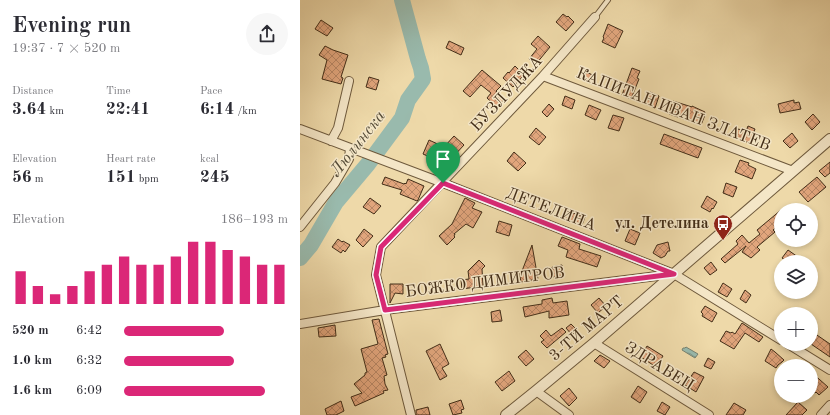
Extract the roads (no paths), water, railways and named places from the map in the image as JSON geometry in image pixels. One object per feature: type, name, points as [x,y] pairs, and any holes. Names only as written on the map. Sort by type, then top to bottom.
[{"type":"street","name":"БУЗЛУДЖА","points":[[411,415],[376,275],[381,247],[543,76],[595,17]]},
{"type":"street","name":"КАПИТАН ИВАН ЗЛАТЕВ","points":[[543,76],[793,171]]},
{"type":"street","points":[[331,141],[338,128],[349,81]]},
{"type":"street","name":"ДЕТЕЛИНА","points":[[300,129],[443,183],[674,274],[774,336]]},
{"type":"street","name":"3-ТИ МАРТ","points":[[506,415],[594,343],[830,139]]},
{"type":"street","points":[[300,228],[334,183],[349,159],[350,148]]},
{"type":"street","name":"БОЖКО ДИМИТРОВ","points":[[300,324],[385,310],[674,274]]},
{"type":"street","name":"ЗДРАВЕЦ","points":[[594,343],[709,415]]},
{"type":"street","points":[[799,351],[830,370]]},
{"type":"street","points":[[536,391],[569,415]]},
{"type":"street","points":[[821,415],[830,405]]},
{"type":"lane","points":[[595,17],[608,0]]},
{"type":"water","points":[[686,347],[698,354],[695,358],[682,350]]},
{"type":"waterway","name":"Люлинска","points":[[300,258],[311,245],[336,202],[368,164],[402,118],[408,100],[423,79],[402,0]]},
{"type":"place","name":"ул. Детелина","points":[[723,241]]}]
